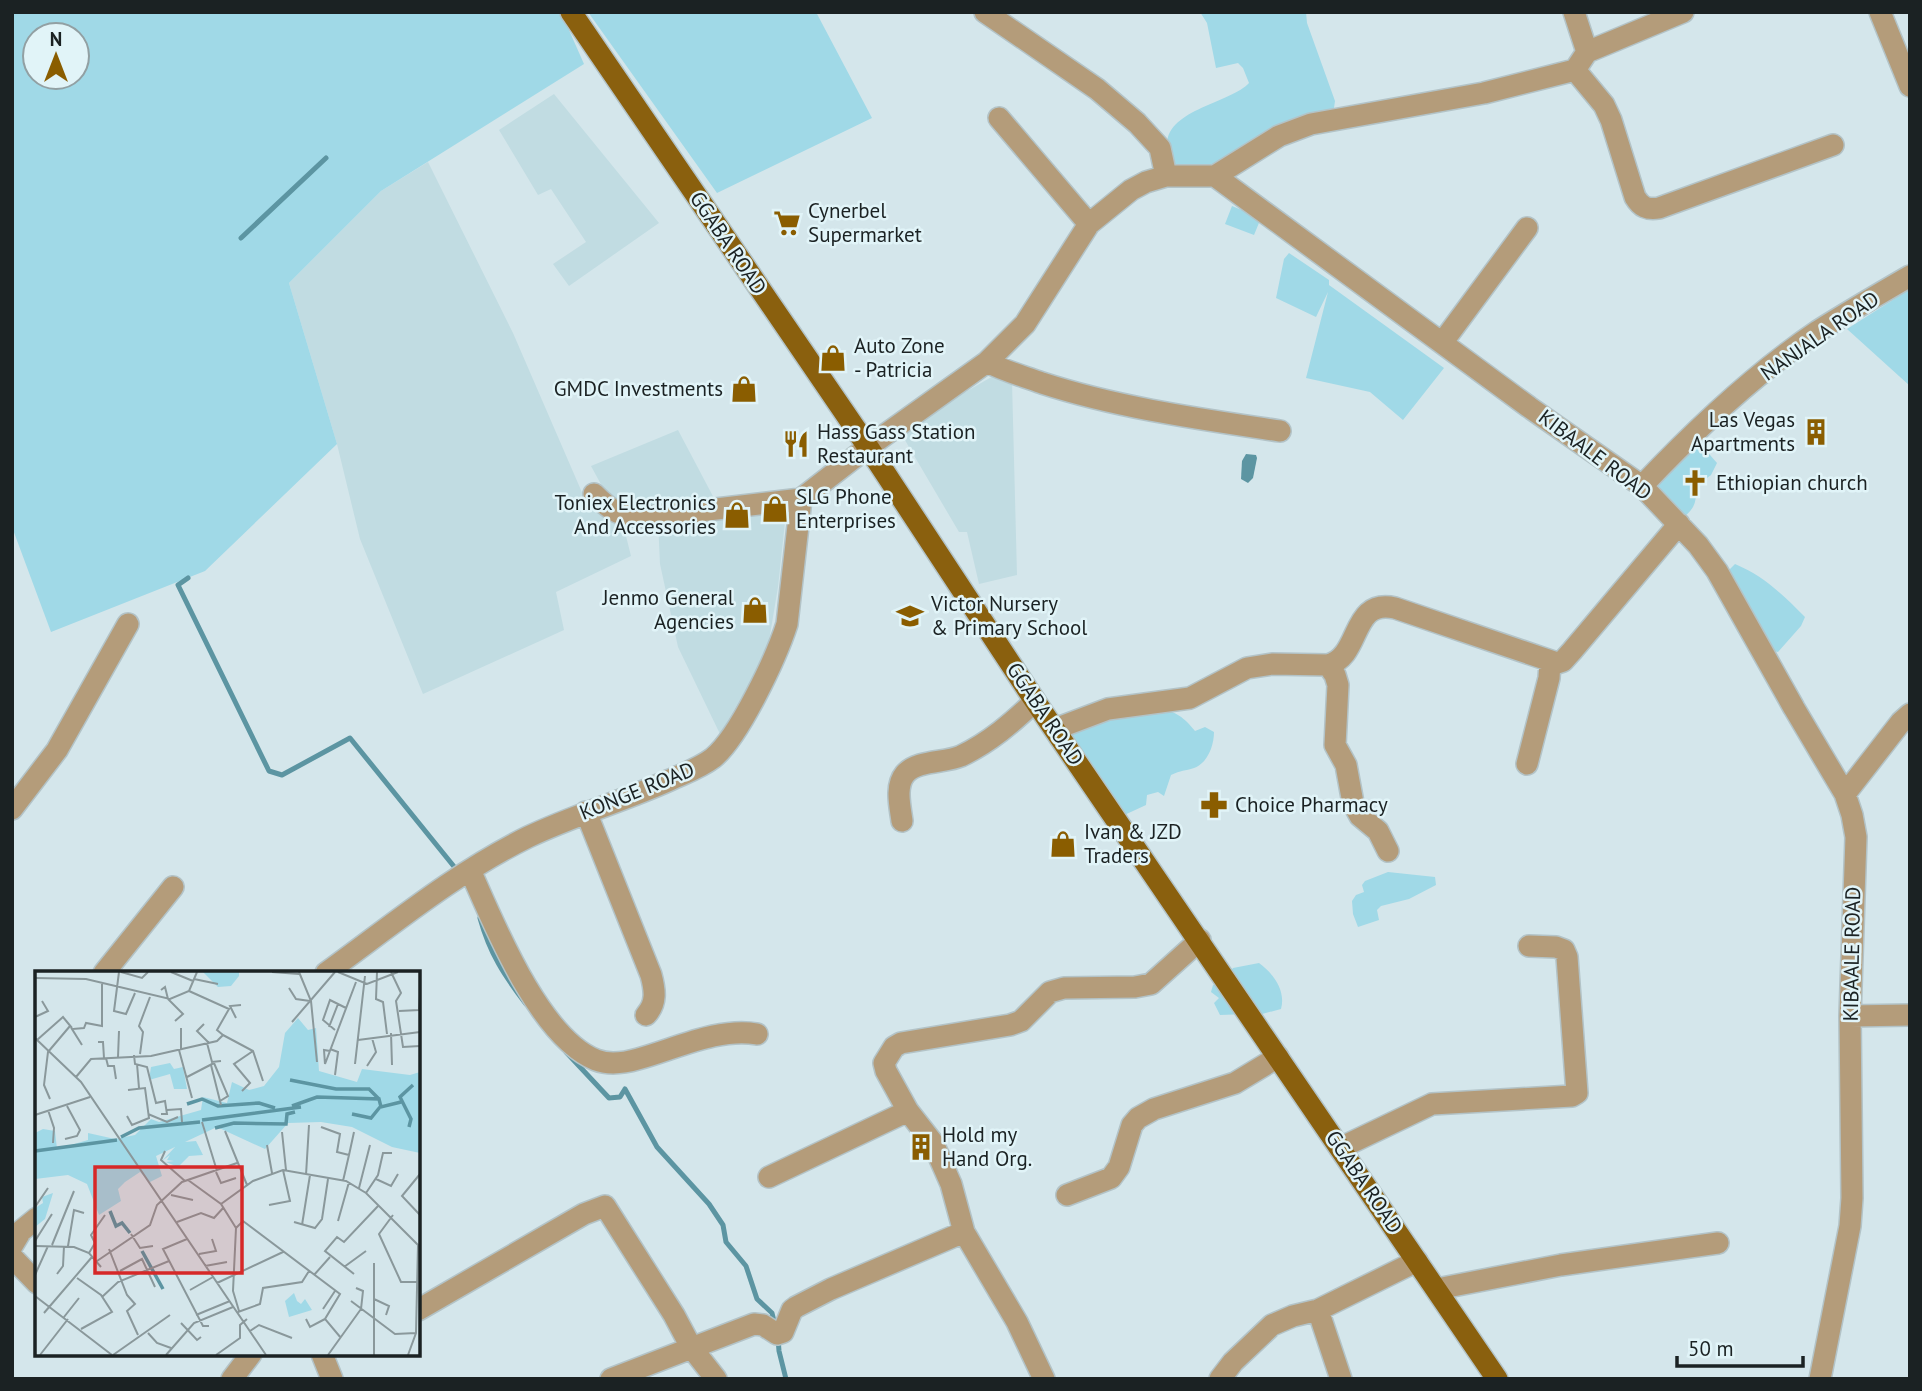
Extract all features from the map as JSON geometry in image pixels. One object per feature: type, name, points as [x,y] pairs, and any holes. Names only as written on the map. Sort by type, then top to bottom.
[{"type":"main road","name":"GGABA ROAD","points":[[570,12],[868,447],[1035,701],[1497,1379]]},
{"type":"street","points":[[985,12],[1097,89],[1137,123],[1160,148],[1166,176]]},
{"type":"street","points":[[1574,12],[1581,61],[1604,105],[1634,197],[1640,206],[1659,208],[1833,145]]},
{"type":"street","points":[[594,494],[612,511],[648,517],[801,499],[868,447],[987,362],[1025,324],[1089,224],[1131,190],[1166,176],[1216,176],[1279,136],[1311,124],[1484,93],[1581,61],[1683,12]]},
{"type":"street","points":[[1880,12],[1910,86]]},
{"type":"street","points":[[999,118],[1089,224]]},
{"type":"street","name":"KIBAALE ROAD","points":[[1216,176],[1642,486],[1699,545],[1717,571],[1845,794],[1856,836],[1850,1016],[1852,1198],[1850,1226],[1820,1379]]},
{"type":"street","points":[[1442,343],[1527,228]]},
{"type":"street","name":"NANJALA ROAD","points":[[1642,486],[1676,450],[1774,363],[1818,331],[1910,276]]},
{"type":"street","points":[[987,362],[1000,369],[1091,397],[1166,414],[1280,431]]},
{"type":"street","name":"KONGE ROAD","points":[[329,971],[470,870],[525,839],[586,812],[639,794],[700,766],[722,749],[774,659],[787,624],[801,499]]},
{"type":"street","points":[[1388,851],[1378,831],[1360,816],[1353,803],[1346,765],[1335,745],[1338,685],[1335,675],[1336,660],[1364,617],[1374,608],[1395,608],[1557,663],[1563,661],[1572,651],[1679,524]]},
{"type":"street","points":[[12,809],[57,750],[128,624]]},
{"type":"street","points":[[1055,729],[1108,709],[1190,698],[1247,667],[1336,660]]},
{"type":"street","points":[[1527,764],[1549,678],[1550,662]]},
{"type":"street","points":[[902,821],[899,786],[910,769],[946,761],[983,744],[1002,732],[1035,701]]},
{"type":"street","points":[[1845,794],[1910,714]]},
{"type":"street","points":[[586,812],[652,975],[654,999],[652,1009],[646,1015]]},
{"type":"street","points":[[470,870],[520,979],[562,1037],[588,1056],[598,1061],[625,1062],[721,1033],[743,1031],[757,1034]]},
{"type":"street","points":[[106,971],[173,887]]},
{"type":"street","points":[[1044,1379],[1017,1322],[964,1233],[951,1184],[933,1143],[908,1111],[884,1063],[894,1047],[901,1043],[1021,1021],[1050,992],[1064,988],[1135,987],[1151,984],[1200,940]]},
{"type":"street","points":[[1340,1148],[1432,1104],[1572,1096],[1577,1093],[1567,957],[1564,950],[1556,947],[1530,946]]},
{"type":"street","points":[[1850,1016],[1910,1016]]},
{"type":"street","points":[[1067,1195],[1111,1178],[1119,1167],[1132,1125],[1138,1118],[1154,1109],[1235,1083],[1278,1057]]},
{"type":"street","points":[[769,1177],[908,1111]]},
{"type":"street","points":[[420,1309],[584,1214],[605,1206],[674,1315],[691,1348],[716,1379]]},
{"type":"street","points":[[611,1379],[758,1323],[777,1334],[783,1332],[792,1310],[796,1307],[831,1289],[964,1233]]},
{"type":"street","points":[[1437,1289],[1560,1265],[1718,1243]]},
{"type":"street","points":[[12,1257],[35,1281]]},
{"type":"street","points":[[1220,1379],[1233,1362],[1272,1325],[1318,1310],[1417,1261]]},
{"type":"street","points":[[1318,1310],[1341,1379]]},
{"type":"street","points":[[232,1379],[249,1356]]},
{"type":"shaded area","points":[[12,12],[561,12],[584,64],[381,191],[289,283],[337,444],[205,571],[51,632],[12,527]]},
{"type":"shaded area","points":[[588,12],[816,12],[872,118],[717,193]]},
{"type":"shaded area","points":[[1200,12],[1306,12],[1307,23],[1335,101],[1334,108],[1298,123],[1222,162],[1191,166],[1175,164],[1168,149],[1168,136],[1175,125],[1249,83],[1238,63],[1216,68],[1207,23]]},
{"type":"shaded area","points":[[554,94],[659,223],[569,286],[553,264],[586,242],[551,189],[538,195],[499,130]]},
{"type":"shaded area","points":[[428,162],[513,333],[587,504],[623,524],[631,556],[556,592],[564,630],[423,694],[360,539],[337,444],[289,283],[381,191]]},
{"type":"shaded area","points":[[1232,206],[1261,218],[1254,235],[1225,224]]},
{"type":"shaded area","points":[[1289,253],[1329,280],[1329,285],[1444,368],[1403,420],[1370,392],[1306,378],[1328,292],[1316,317],[1276,298],[1284,259]]},
{"type":"shaded area","points":[[1910,289],[1910,386],[1847,329]]},
{"type":"shaded area","points":[[995,375],[1012,382],[1017,575],[979,584],[967,532],[959,532],[899,430]]},
{"type":"shaded area","points":[[678,430],[716,502],[648,512],[609,499],[591,466]]},
{"type":"shaded area","points":[[1696,439],[1717,463],[1711,475],[1695,487],[1694,506],[1680,519],[1650,488]]},
{"type":"shaded area","points":[[1246,454],[1256,455],[1257,458],[1253,478],[1248,483],[1241,479],[1242,461]]},
{"type":"shaded area","points":[[787,504],[778,587],[767,653],[720,734],[678,647],[660,564],[658,520]]},
{"type":"shaded area","points":[[1735,564],[1764,580],[1805,617],[1801,626],[1778,652],[1768,650],[1727,572]]},
{"type":"shaded area","points":[[1159,708],[1179,716],[1195,731],[1205,727],[1214,732],[1211,748],[1199,766],[1171,775],[1164,796],[1158,792],[1147,795],[1146,805],[1120,817],[1064,735],[1074,727]]},
{"type":"shaded area","points":[[1388,872],[1435,877],[1436,885],[1409,899],[1381,906],[1377,910],[1379,920],[1358,927],[1352,901],[1356,895],[1364,892],[1362,885],[1365,881]]},
{"type":"shaded area","points":[[1259,963],[1278,983],[1282,1002],[1281,1009],[1254,1014],[1230,972],[1233,968]]},
{"type":"shaded area","points":[[1222,982],[1247,1014],[1220,1015],[1214,1003],[1219,998],[1211,992],[1213,985]]},
{"type":"waterway","points":[[241,238],[326,158]]},
{"type":"waterway","points":[[188,578],[178,585],[269,771],[282,775],[350,738],[456,869]]},
{"type":"waterway","points":[[480,918],[498,964],[526,1004]]},
{"type":"waterway","points":[[566,1052],[609,1098],[620,1097],[625,1089]]},
{"type":"waterway","points":[[625,1089],[657,1147],[709,1204],[723,1225],[726,1242],[746,1266],[757,1299],[772,1313],[775,1325]]},
{"type":"waterway","points":[[778,1338],[786,1379]]},
{"type":"place","name":"Cynerbel Supermarket","points":[[787,223]]},
{"type":"place","name":"Auto Zone - Patricia","points":[[833,358]]},
{"type":"place","name":"GMDC Investments","points":[[744,389]]},
{"type":"place","name":"Las Vegas Apartments","points":[[1816,432]]},
{"type":"place","name":"Hass Gass Station Restaurant","points":[[796,444]]},
{"type":"place","name":"Ethiopian church","points":[[1695,483]]},
{"type":"place","name":"SLG Phone Enterprises","points":[[775,509]]},
{"type":"place","name":"Toniex Electronics And Accessories","points":[[737,515]]},
{"type":"place","name":"Jenmo General Agencies","points":[[755,610]]},
{"type":"place","name":"Victor Nursery & Primary School","points":[[910,616]]},
{"type":"place","name":"Choice Pharmacy","points":[[1214,805]]},
{"type":"place","name":"Ivan & JZD Traders","points":[[1063,844]]},
{"type":"place","name":"Hold my Hand Org.","points":[[921,1147]]}]
